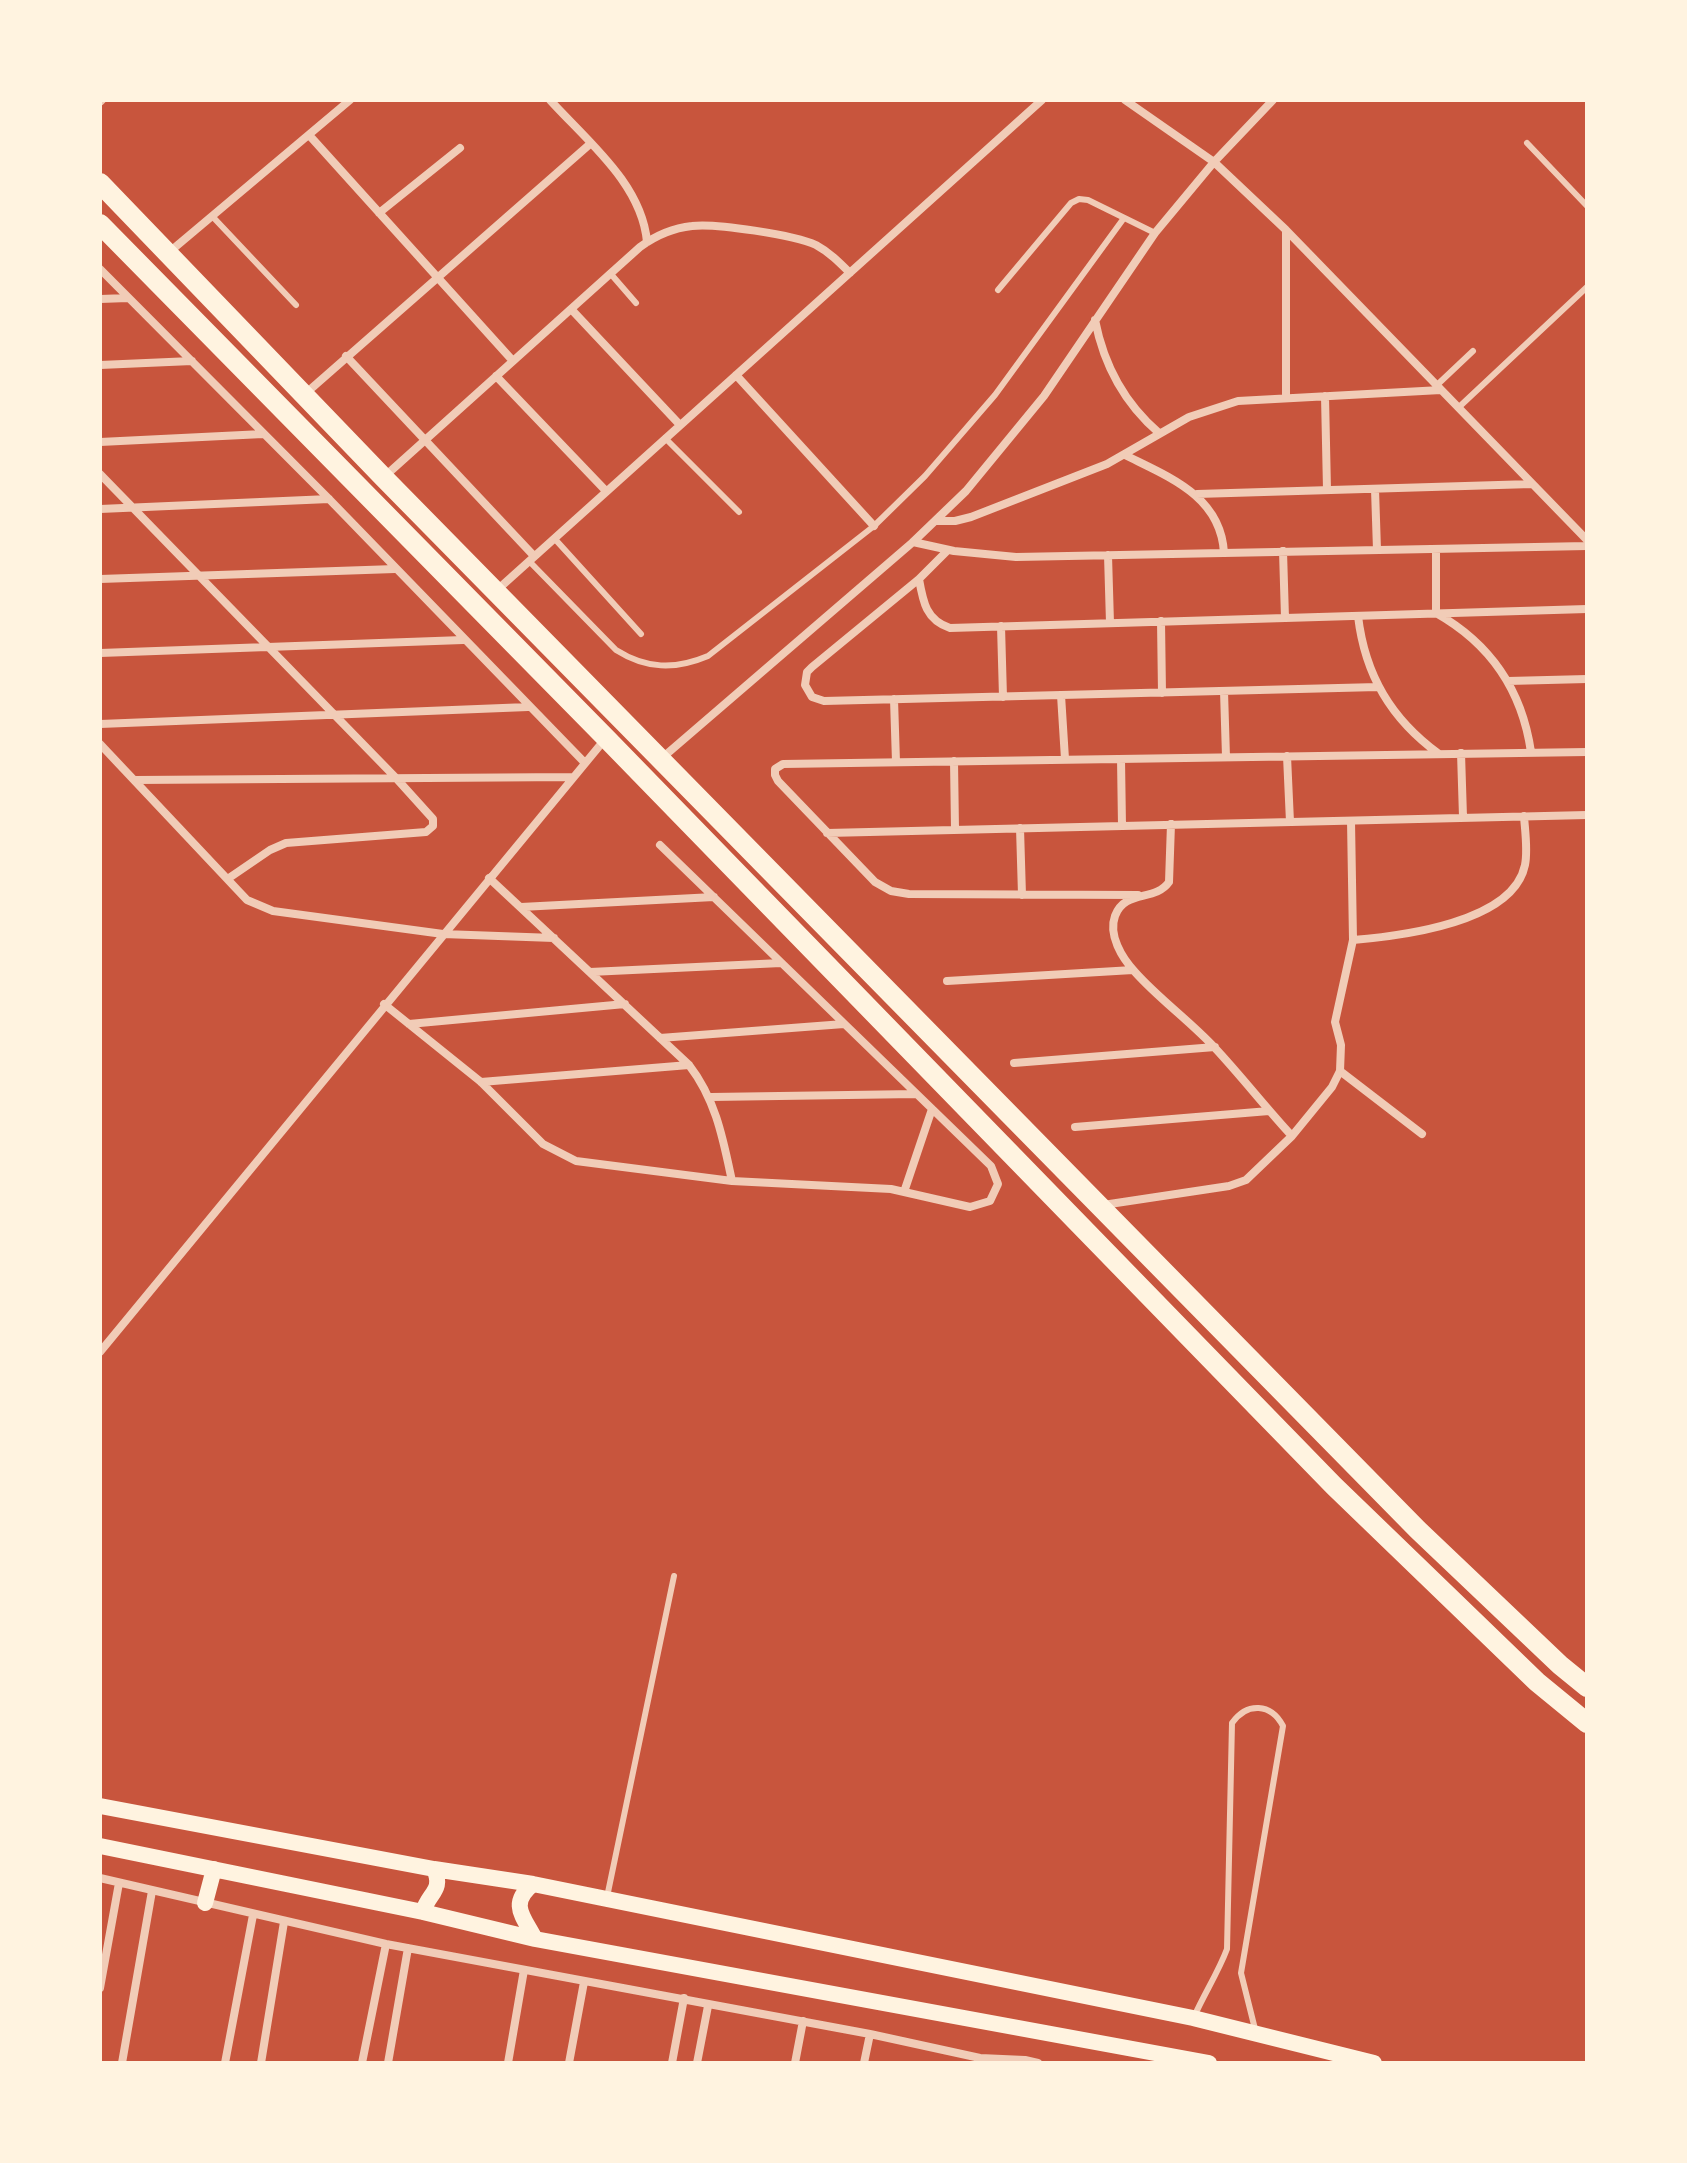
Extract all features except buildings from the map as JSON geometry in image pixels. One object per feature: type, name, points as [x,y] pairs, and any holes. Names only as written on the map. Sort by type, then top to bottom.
[{"type":"main road","points":[[100,183],[383,477],[1418,1530],[1587,1687]]},
{"type":"main road","points":[[100,224],[606,738],[1334,1486],[1516,1662],[1587,1723]]},
{"type":"main road","points":[[100,1806],[434,1869],[533,1884],[1193,2018],[1374,2063]]},
{"type":"main road","points":[[100,1846],[423,1912],[535,1939],[1209,2063]]},
{"type":"main road","points":[[205,1903],[214,1869]]},
{"type":"main road","points":[[423,1912],[438,1886],[439,1879],[434,1869]]},
{"type":"main road","points":[[533,1884],[523,1892],[519,1908],[535,1939]]},
{"type":"street","points":[[167,254],[350,100]]},
{"type":"street","points":[[550,100],[632,192],[643,216],[647,242]]},
{"type":"street","points":[[496,591],[1042,100]]},
{"type":"street","points":[[1125,100],[1214,162],[1286,230],[1587,543]]},
{"type":"street","points":[[661,758],[913,542],[986,468],[1024,423],[1155,233],[1214,162],[1273,100]]},
{"type":"street","points":[[309,135],[513,361]]},
{"type":"street","points":[[304,395],[590,144]]},
{"type":"street","points":[[379,213],[460,148]]},
{"type":"street","points":[[383,477],[610,273],[647,242],[668,231],[702,225],[794,237],[825,251],[850,273]]},
{"type":"street","points":[[1286,230],[1286,398]]},
{"type":"street","points":[[100,269],[585,763]]},
{"type":"street","points":[[100,299],[128,298]]},
{"type":"street","points":[[571,309],[680,425]]},
{"type":"street","points":[[1095,320],[1103,353],[1116,383],[1135,411],[1159,433]]},
{"type":"street","points":[[346,356],[531,558]]},
{"type":"street","points":[[100,365],[192,361]]},
{"type":"street","points":[[736,375],[874,526]]},
{"type":"street","points":[[496,376],[606,491]]},
{"type":"street","points":[[936,521],[971,517],[1125,455],[1189,417],[1221,405],[1238,401],[1439,388]]},
{"type":"street","points":[[1325,396],[1327,490]]},
{"type":"street","points":[[100,442],[263,434]]},
{"type":"street","points":[[1125,455],[1197,494],[1218,521],[1224,553]]},
{"type":"street","points":[[100,474],[432,817],[433,826],[429,830],[286,843],[270,850],[229,878]]},
{"type":"street","points":[[1197,494],[1532,484]]},
{"type":"street","points":[[1375,489],[1377,550]]},
{"type":"street","points":[[100,509],[329,499]]},
{"type":"street","points":[[913,542],[948,550],[1016,557],[1587,543]]},
{"type":"street","points":[[1436,549],[1436,613]]},
{"type":"street","points":[[948,550],[919,579],[812,667],[805,678],[807,691],[818,700],[1378,687]]},
{"type":"street","points":[[1283,551],[1285,618]]},
{"type":"street","points":[[1108,555],[1110,623]]},
{"type":"street","points":[[100,579],[395,569]]},
{"type":"street","points":[[919,579],[926,609],[942,625],[950,628],[1587,609]]},
{"type":"street","points":[[1436,613],[1470,635],[1508,681],[1524,715],[1531,752]]},
{"type":"street","points":[[1358,616],[1364,653],[1378,687],[1404,724],[1439,754]]},
{"type":"street","points":[[1161,621],[1162,693]]},
{"type":"street","points":[[1001,626],[1003,697]]},
{"type":"street","points":[[100,653],[463,640]]},
{"type":"street","points":[[1508,681],[1587,679]]},
{"type":"street","points":[[1224,691],[1226,757]]},
{"type":"street","points":[[1061,695],[1065,759]]},
{"type":"street","points":[[894,699],[896,762]]},
{"type":"street","points":[[100,724],[528,707]]},
{"type":"street","points":[[100,1352],[606,738]]},
{"type":"street","points":[[100,744],[247,900],[273,911],[443,934],[554,938]]},
{"type":"street","points":[[1171,824],[1169,882],[1160,891],[1138,895],[909,894],[891,891],[875,882],[776,779],[774,772],[783,764],[1587,752]]},
{"type":"street","points":[[1461,753],[1463,817]]},
{"type":"street","points":[[1287,756],[1290,822]]},
{"type":"street","points":[[1121,759],[1122,826]]},
{"type":"street","points":[[954,761],[955,829]]},
{"type":"street","points":[[135,780],[573,777]]},
{"type":"street","points":[[827,833],[1587,815]]},
{"type":"street","points":[[1353,940],[1442,925],[1475,914],[1499,901],[1520,878],[1525,865],[1524,816]]},
{"type":"street","points":[[1098,1205],[1229,1186],[1246,1180],[1292,1136],[1332,1087],[1340,1071],[1341,1045],[1335,1022],[1353,940],[1351,821]]},
{"type":"street","points":[[1020,828],[1022,895]]},
{"type":"street","points":[[384,1004],[481,1082],[543,1144],[576,1161],[732,1181],[891,1189],[977,1207],[990,1201],[997,1190],[995,1171],[660,845]]},
{"type":"street","points":[[489,878],[689,1065],[711,1097],[732,1181]]},
{"type":"street","points":[[1138,895],[1117,911],[1113,929],[1118,946],[1133,970],[1215,1047],[1292,1136]]},
{"type":"street","points":[[521,907],[714,897]]},
{"type":"street","points":[[590,972],[781,963]]},
{"type":"street","points":[[947,981],[1133,970]]},
{"type":"street","points":[[409,1024],[625,1004]]},
{"type":"street","points":[[660,1038],[844,1024]]},
{"type":"street","points":[[1014,1063],[1215,1047]]},
{"type":"street","points":[[481,1082],[689,1065]]},
{"type":"street","points":[[1340,1071],[1422,1134]]},
{"type":"street","points":[[711,1097],[916,1094]]},
{"type":"street","points":[[904,1192],[932,1109]]},
{"type":"street","points":[[1075,1127],[1269,1111]]},
{"type":"street","points":[[100,1878],[386,1944],[870,2034],[979,2060],[1038,2063]]},
{"type":"street","points":[[100,1988],[119,1883]]},
{"type":"street","points":[[122,2063],[152,1891]]},
{"type":"street","points":[[225,2063],[253,1915]]},
{"type":"street","points":[[261,2063],[284,1922]]},
{"type":"street","points":[[362,2063],[386,1944]]},
{"type":"street","points":[[388,2063],[408,1948]]},
{"type":"street","points":[[508,2063],[524,1970]]},
{"type":"street","points":[[569,2063],[584,1982]]},
{"type":"street","points":[[672,2063],[684,1998]]},
{"type":"street","points":[[697,2063],[708,2006]]},
{"type":"street","points":[[795,2063],[803,2021]]},
{"type":"street","points":[[864,2063],[870,2034]]},
{"type":"lane","points":[[1527,143],[1587,206]]},
{"type":"lane","points":[[998,290],[1074,201],[1084,199],[1155,233]]},
{"type":"lane","points":[[212,216],[296,305]]},
{"type":"lane","points":[[531,558],[616,650],[630,659],[645,664],[678,666],[708,656],[874,526],[925,476],[973,423],[1124,218]]},
{"type":"lane","points":[[610,273],[636,303]]},
{"type":"lane","points":[[1458,408],[1587,287]]},
{"type":"lane","points":[[1439,388],[1473,351]]},
{"type":"lane","points":[[665,438],[739,512]]},
{"type":"lane","points":[[554,538],[641,634]]},
{"type":"lane","points":[[607,1899],[674,1576]]},
{"type":"lane","points":[[1193,2018],[1227,1949],[1232,1723],[1245,1710],[1263,1708],[1279,1718],[1283,1726],[1241,1973],[1256,2033]]}]
